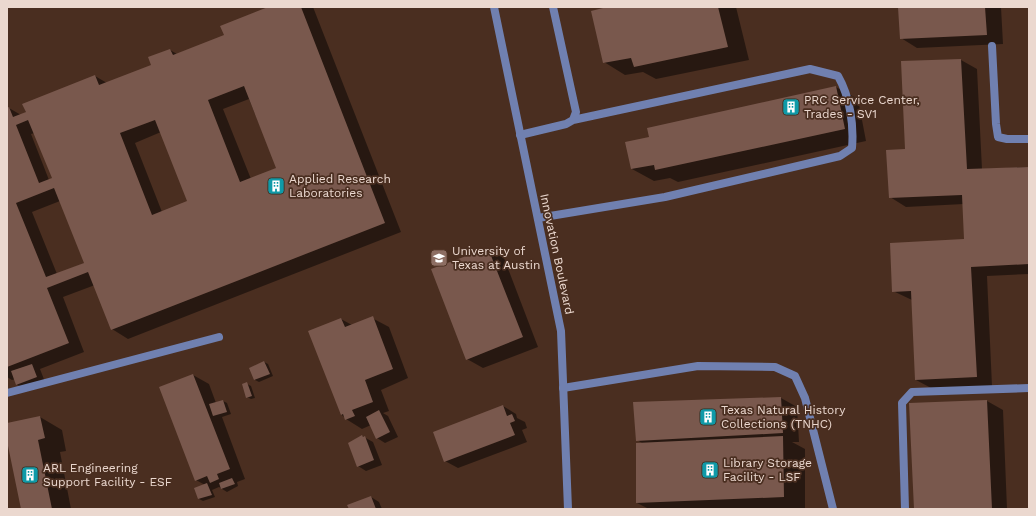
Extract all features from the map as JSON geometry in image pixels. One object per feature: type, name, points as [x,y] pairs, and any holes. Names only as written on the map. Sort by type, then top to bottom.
[{"type":"street","name":"Innovation Boulevard","points":[[494,7],[561,331],[568,509]]},
{"type":"street","points":[[553,7],[576,112],[573,120]]},
{"type":"street","points":[[992,46],[998,137],[1007,139],[1029,139]]},
{"type":"street","points":[[520,136],[566,124],[573,120],[810,69],[838,76],[845,87],[854,132],[852,148],[840,156],[665,197],[538,218]]},
{"type":"street","points":[[7,393],[219,337]]},
{"type":"street","points":[[563,388],[698,366],[775,367],[795,376],[805,398],[833,509]]},
{"type":"street","points":[[905,509],[902,404],[912,392],[1029,388]]},
{"type":"building","name":"Applied Research Laboratories","points":[[268,7],[301,7],[385,223],[111,330],[88,272],[47,288],[69,343],[7,367],[7,108],[9,107],[13,117],[26,112],[22,104],[95,75],[99,85],[151,65],[148,57],[170,49],[173,55],[224,35],[220,26]],"holes":[[[244,86],[276,168],[240,182],[208,100]],[[28,120],[52,178],[39,183],[16,125]],[[155,120],[187,201],[152,215],[120,133]],[[54,188],[84,263],[46,277],[16,203]]]},
{"type":"building","points":[[607,7],[718,7],[728,47],[634,67],[631,58],[603,63],[591,11]]},
{"type":"building","points":[[898,7],[985,7],[987,35],[900,39]]},
{"type":"building","points":[[961,59],[967,169],[1029,167],[1029,264],[971,267],[977,377],[915,380],[911,291],[892,292],[890,243],[964,239],[962,195],[889,198],[886,150],[905,149],[901,61]]},
{"type":"building","name":"PRC Service Center, Trades - SV1","points":[[836,86],[845,129],[655,170],[654,165],[631,169],[625,142],[649,137],[647,128]]},
{"type":"building","points":[[488,248],[523,337],[466,360],[431,269]]},
{"type":"building","points":[[373,316],[393,369],[365,380],[373,402],[352,410],[355,416],[345,420],[343,414],[341,415],[308,331],[341,318],[345,327]]},
{"type":"building","points":[[264,361],[270,374],[254,380],[249,368]]},
{"type":"building","points":[[32,364],[37,377],[16,385],[11,371]]},
{"type":"building","points":[[193,374],[230,469],[217,474],[219,479],[210,483],[207,476],[195,481],[159,387]]},
{"type":"building","points":[[247,382],[252,396],[246,398],[242,384]]},
{"type":"building","name":"Texas Natural History Collections (TNHC)","points":[[781,397],[783,433],[636,441],[633,402]]},
{"type":"building","points":[[223,400],[227,412],[213,416],[209,404]]},
{"type":"building","points":[[987,400],[992,509],[914,509],[909,403]]},
{"type":"building","points":[[503,405],[507,416],[512,414],[515,421],[510,423],[515,435],[444,462],[433,432]]},
{"type":"building","points":[[379,410],[390,432],[376,439],[366,417]]},
{"type":"building","name":"ARL Engineering Support Facility - ESF","points":[[40,416],[45,438],[38,440],[52,509],[21,509],[7,441],[7,423]]},
{"type":"building","points":[[362,435],[363,437],[365,436],[374,460],[357,467],[348,443]]},
{"type":"building","name":"Library Storage Facility - LSF","points":[[783,436],[784,497],[636,503],[636,443]]},
{"type":"building","points":[[232,478],[235,484],[221,489],[219,483]]},
{"type":"building","points":[[207,483],[212,495],[198,499],[194,488]]},
{"type":"building","points":[[371,496],[376,509],[349,509],[347,505]]},
{"type":"place","name":"PRC Service Center, Trades - SV1","points":[[791,107]]},
{"type":"place","name":"Applied Research Laboratories","points":[[276,186]]},
{"type":"place","name":"University of Texas at Austin","points":[[439,258]]},
{"type":"place","name":"Texas Natural History Collections (TNHC)","points":[[708,417]]},
{"type":"place","name":"Library Storage Facility - LSF","points":[[710,470]]},
{"type":"place","name":"ARL Engineering Support Facility - ESF","points":[[30,475]]}]
